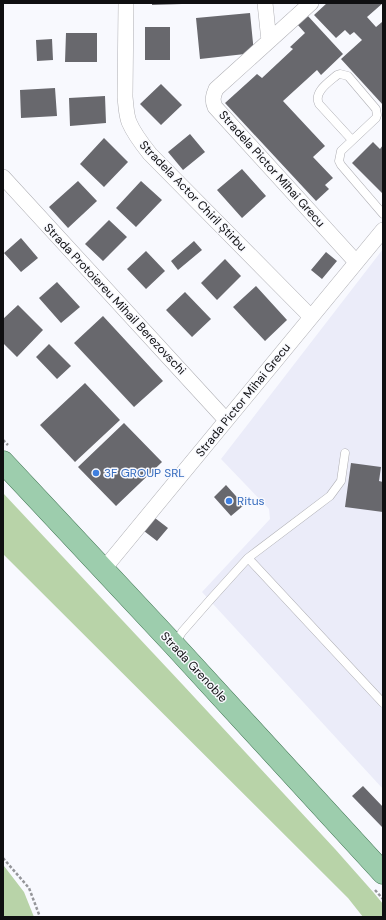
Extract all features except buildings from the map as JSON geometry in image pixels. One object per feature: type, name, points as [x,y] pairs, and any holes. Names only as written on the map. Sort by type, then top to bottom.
[{"type":"main road","name":"Strada Grenoble","points":[[7,471],[104,570],[383,873]]},
{"type":"street","name":"Stradela Actor Chiril Știrbu","points":[[126,3],[126,110],[129,122],[137,136],[150,154],[311,317]]},
{"type":"street","points":[[266,3],[269,40]]},
{"type":"street","name":"Stradela Pictor Mihai Grecu","points":[[311,3],[216,89],[213,102],[356,262]]},
{"type":"street","name":"Strada Protoiereu Mihail Berezovschi","points":[[3,177],[226,420]]},
{"type":"street","name":"Strada Pictor Mihai Grecu","points":[[104,570],[383,230]]},
{"type":"lane","points":[[352,140],[317,100],[318,93],[337,75],[340,74],[348,76],[377,112],[376,118],[341,151],[341,165],[383,214]]},
{"type":"lane","points":[[174,645],[182,632],[248,558],[330,496],[341,481],[345,453]]},
{"type":"lane","points":[[248,558],[383,703]]},
{"type":"path","points":[[3,858],[29,888],[40,917]]},
{"type":"shaded area","points":[[383,249],[383,789],[202,592],[270,519],[269,509],[221,459]]},
{"type":"green space","points":[[3,493],[335,849],[383,904],[383,917],[363,917],[348,898],[3,554]]},
{"type":"green space","points":[[4,866],[24,892],[34,917],[3,917]]},
{"type":"place","name":"3F GROUP SRL","points":[[96,473]]},
{"type":"place","name":"Ritus","points":[[229,501]]}]
